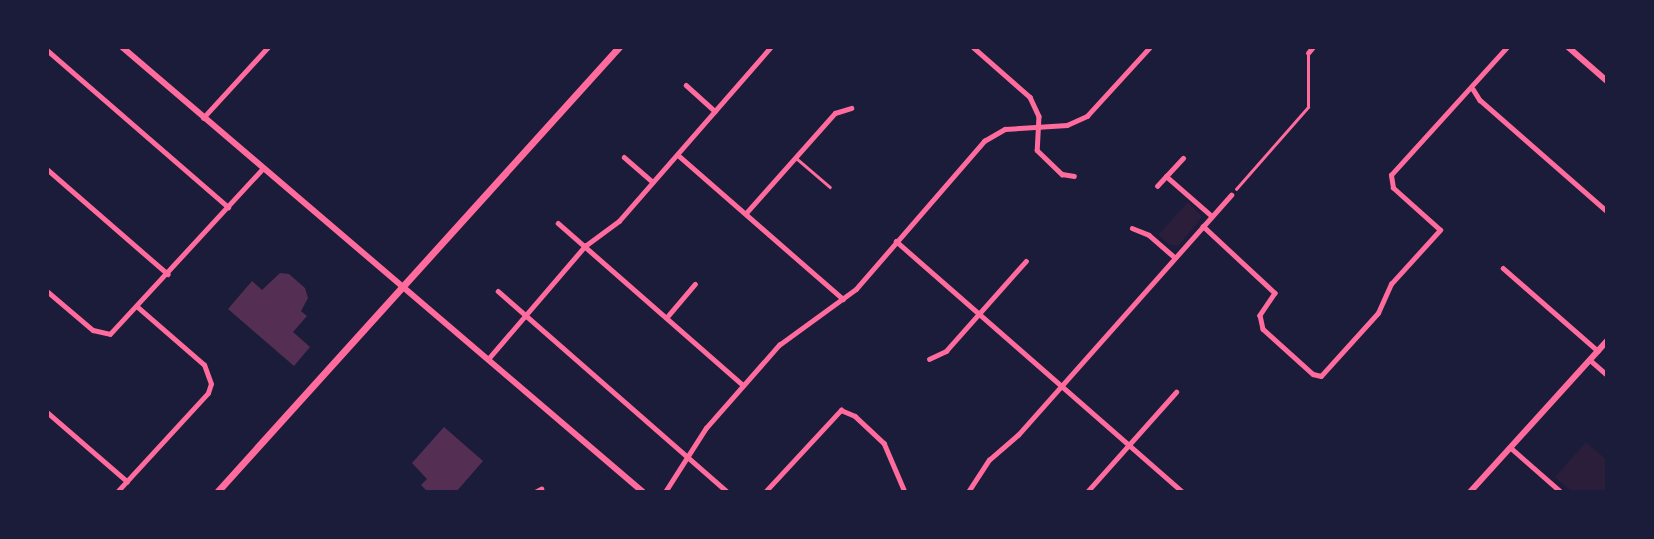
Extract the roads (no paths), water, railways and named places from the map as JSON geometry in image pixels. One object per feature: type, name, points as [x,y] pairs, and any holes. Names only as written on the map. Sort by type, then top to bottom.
[{"type":"main road","points":[[217,492],[619,47]]},
{"type":"street","points":[[122,47],[643,492]]},
{"type":"street","points":[[204,118],[268,47]]},
{"type":"street","points":[[489,358],[585,246],[619,221],[771,47]]},
{"type":"street","points":[[973,47],[1030,97],[1038,110],[1037,150],[1062,174],[1074,176]]},
{"type":"street","points":[[1308,54],[1313,47]]},
{"type":"street","points":[[1203,226],[1275,293],[1259,321],[1303,365],[1321,376],[1378,313],[1391,284],[1440,230],[1390,181],[1419,142],[1463,92],[1473,89],[1507,47]]},
{"type":"street","points":[[1568,47],[1607,81]]},
{"type":"street","points":[[665,492],[688,456],[743,385],[794,330],[843,299],[984,141],[1005,128],[1067,125],[1087,116],[1146,49]]},
{"type":"street","points":[[47,50],[228,207]]},
{"type":"street","points":[[686,85],[715,111]]},
{"type":"street","points":[[1473,89],[1480,100],[1607,211]]},
{"type":"street","points":[[747,212],[835,113],[851,108]]},
{"type":"street","points":[[678,155],[747,212],[843,299]]},
{"type":"street","points":[[624,157],[653,182]]},
{"type":"street","points":[[1157,186],[1183,158]]},
{"type":"street","points":[[47,169],[167,274]]},
{"type":"street","points":[[47,290],[93,330],[110,334],[262,169]]},
{"type":"street","points":[[1166,176],[1212,216]]},
{"type":"street","points":[[968,492],[989,460],[1018,435],[1231,195]]},
{"type":"street","points":[[558,223],[743,385]]},
{"type":"street","points":[[1132,228],[1149,235],[1174,257]]},
{"type":"street","points":[[896,242],[1183,492]]},
{"type":"street","points":[[929,359],[946,351],[1026,261]]},
{"type":"street","points":[[1503,268],[1598,351]]},
{"type":"street","points":[[667,317],[695,284]]},
{"type":"street","points":[[498,291],[728,492]]},
{"type":"street","points":[[117,492],[208,393],[210,377],[204,365],[137,307]]},
{"type":"street","points":[[1470,492],[1607,341]]},
{"type":"street","points":[[1590,360],[1607,375]]},
{"type":"street","points":[[1087,492],[1176,391]]},
{"type":"street","points":[[765,492],[830,418],[841,410],[848,412],[884,443],[905,492]]},
{"type":"street","points":[[47,412],[127,481]]},
{"type":"street","points":[[1511,448],[1561,492]]},
{"type":"street","points":[[535,492],[541,489]]},
{"type":"lane","points":[[1236,189],[1308,107],[1308,54]]},
{"type":"lane","points":[[795,158],[830,187]]}]
